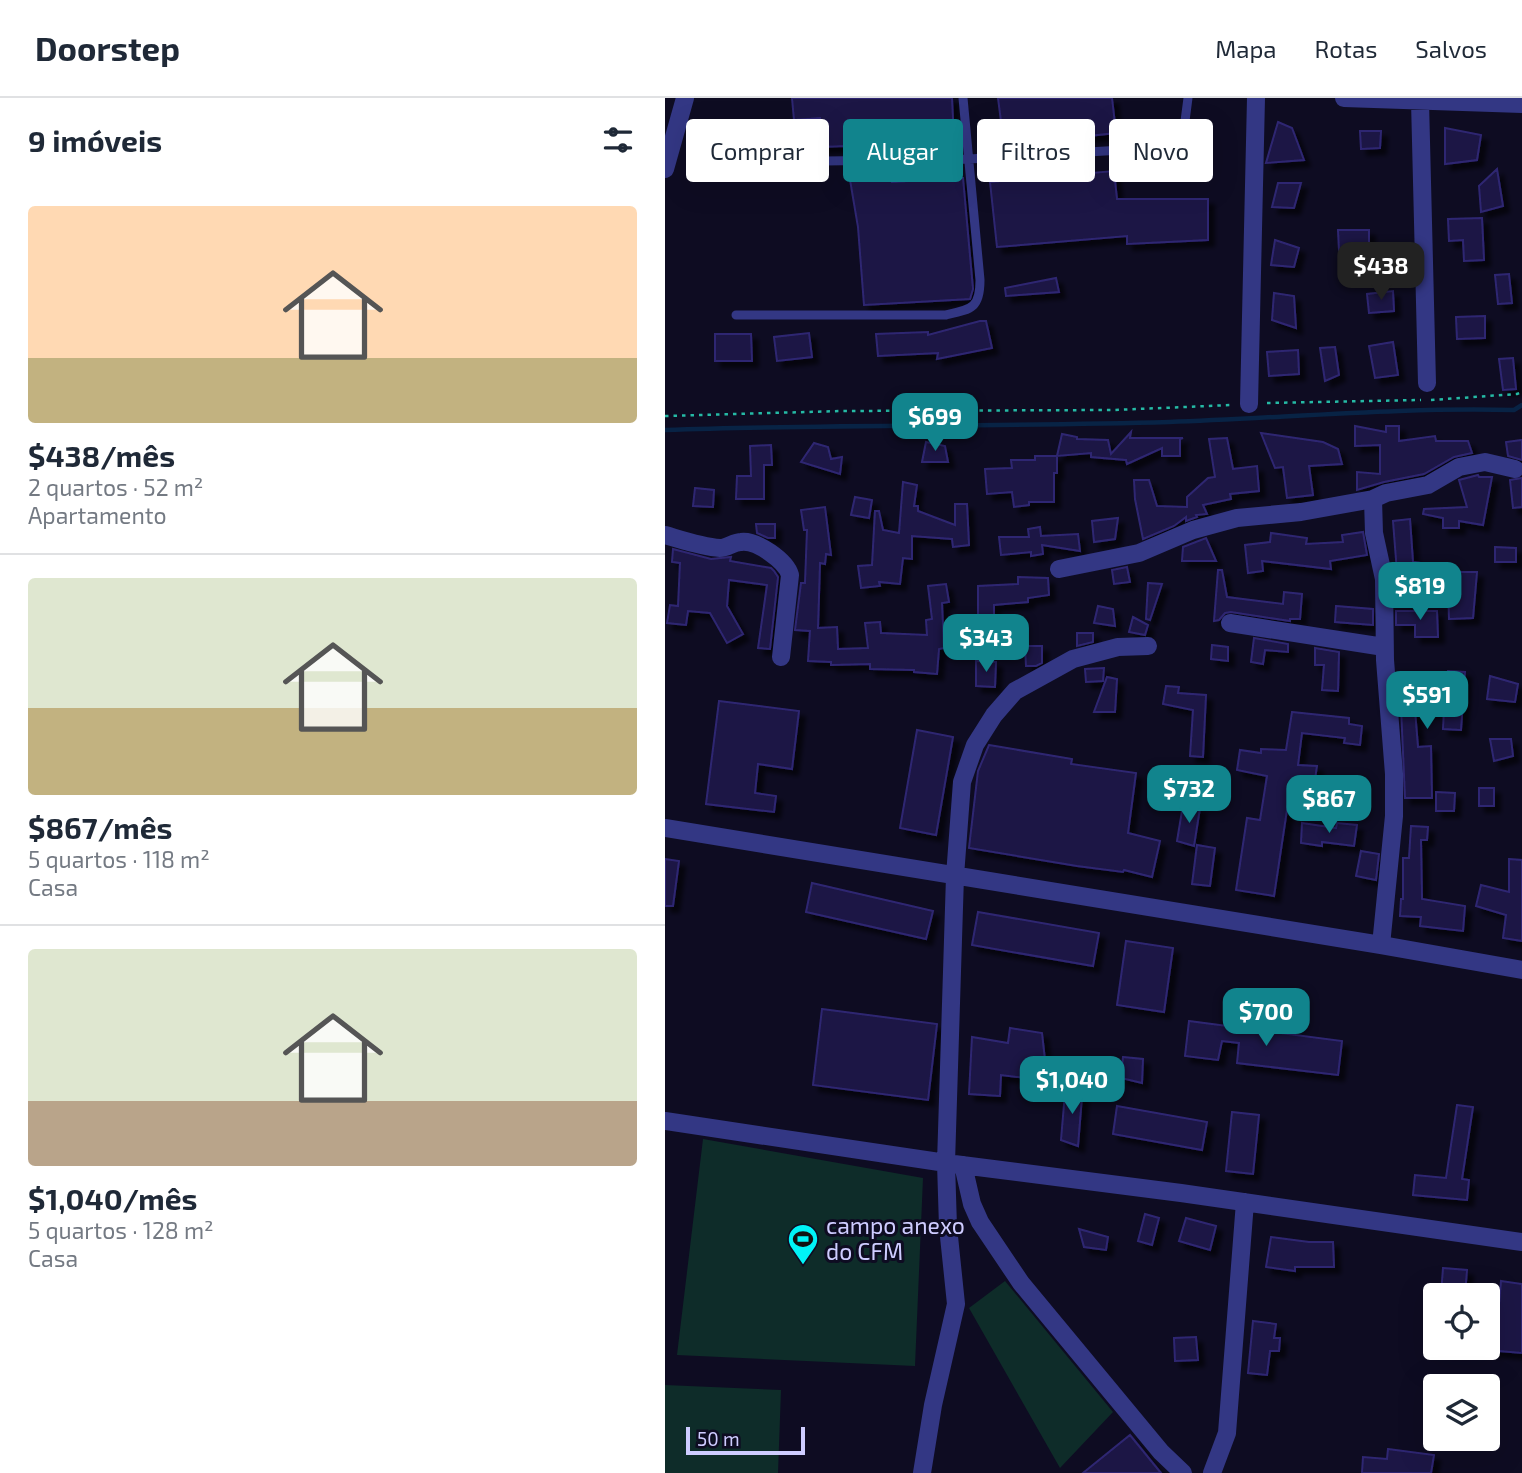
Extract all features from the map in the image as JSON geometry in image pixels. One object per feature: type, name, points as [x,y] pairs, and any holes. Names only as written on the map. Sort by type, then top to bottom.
[{"type":"street","points":[[665,169],[685,98]]},
{"type":"street","points":[[1249,404],[1256,98]]},
{"type":"street","points":[[1344,98],[1522,104]]},
{"type":"street","points":[[1420,101],[1427,383]]},
{"type":"street","points":[[1059,569],[1139,553],[1193,530],[1237,518],[1301,512],[1373,499],[1400,489],[1428,485],[1452,470],[1468,465],[1485,462],[1515,468]]},
{"type":"street","points":[[1373,499],[1374,533],[1384,579],[1388,724],[1393,749],[1394,816],[1381,945]]},
{"type":"street","points":[[665,535],[723,548],[739,541],[747,542],[757,545],[786,567],[790,575],[781,657]]},
{"type":"street","points":[[1230,623],[1384,647]]},
{"type":"street","points":[[922,1473],[933,1405],[956,1304],[948,1227],[955,1164],[955,876],[962,782],[975,744],[994,715],[1015,691],[1073,659],[1118,647],[1148,646]]},
{"type":"street","points":[[665,828],[1522,970]]},
{"type":"street","points":[[665,1121],[1522,1242]]},
{"type":"street","points":[[955,1164],[980,1222],[1021,1283],[1161,1452],[1183,1473]]},
{"type":"street","points":[[1212,1473],[1227,1433],[1245,1202]]},
{"type":"lane","points":[[736,315],[946,315],[975,306],[980,296],[980,280],[963,98]]},
{"type":"lane","points":[[829,161],[968,159],[1139,149],[1165,139],[1185,121],[1188,98]]},
{"type":"path","points":[[665,416],[841,411],[1114,410],[1464,399],[1522,392]]},
{"type":"green space","name":"campo anexo do CFM","points":[[703,1139],[923,1178],[915,1366],[677,1355]]},
{"type":"green space","points":[[1005,1281],[1113,1412],[1060,1468],[969,1308]]},
{"type":"green space","points":[[665,1385],[781,1390],[778,1473],[665,1473]]},
{"type":"building","points":[[792,98],[952,98],[953,119],[843,119],[843,146],[829,147],[829,119],[794,119]]},
{"type":"building","points":[[998,98],[1112,98],[1114,119],[1109,119],[1109,134],[1095,135],[1095,119],[1001,119]]},
{"type":"building","points":[[1278,122],[1292,128],[1304,160],[1266,163]]},
{"type":"building","points":[[1445,128],[1481,135],[1477,160],[1445,164]]},
{"type":"building","points":[[1360,131],[1381,131],[1380,148],[1361,149]]},
{"type":"building","points":[[1497,169],[1503,206],[1481,212],[1479,186]]},
{"type":"building","points":[[1109,171],[1109,182],[1115,182],[1117,199],[1208,199],[1208,240],[1127,244],[1127,236],[997,247],[990,182],[1095,182],[1095,173]]},
{"type":"building","points":[[963,178],[973,289],[970,299],[864,305],[858,227],[850,182],[963,182]]},
{"type":"building","points":[[1278,183],[1301,183],[1294,208],[1272,207]]},
{"type":"building","points":[[1482,218],[1484,260],[1464,261],[1463,240],[1449,241],[1448,219]]},
{"type":"building","points":[[1338,230],[1369,230],[1369,250],[1339,251]]},
{"type":"building","points":[[1275,240],[1299,248],[1294,267],[1271,265]]},
{"type":"building","points":[[1509,274],[1512,303],[1498,304],[1495,275]]},
{"type":"building","points":[[1056,278],[1059,292],[1006,296],[1005,288]]},
{"type":"building","points":[[1393,291],[1394,311],[1369,313],[1367,294]]},
{"type":"building","points":[[1274,293],[1294,296],[1296,328],[1272,320]]},
{"type":"building","points":[[1485,316],[1485,338],[1457,339],[1456,317]]},
{"type":"building","points":[[986,321],[992,348],[937,359],[938,353],[878,356],[876,334],[928,332],[928,335]]},
{"type":"building","points":[[809,333],[812,357],[777,361],[774,337]]},
{"type":"building","points":[[715,334],[751,334],[752,361],[715,361]]},
{"type":"building","points":[[1393,342],[1398,375],[1375,378],[1369,346]]},
{"type":"building","points":[[1335,347],[1339,375],[1325,381],[1320,348]]},
{"type":"building","points":[[1298,350],[1299,374],[1269,376],[1267,352]]},
{"type":"building","points":[[1513,358],[1516,389],[1503,390],[1499,359]]},
{"type":"building","points":[[1355,426],[1386,432],[1386,426],[1399,426],[1399,441],[1435,436],[1436,441],[1468,441],[1472,453],[1454,457],[1424,474],[1357,490],[1357,472],[1380,474],[1380,445],[1355,446]]},
{"type":"building","points":[[1131,432],[1130,438],[1183,438],[1180,439],[1180,456],[1162,456],[1162,448],[1127,464],[1126,460],[1091,457],[1091,453],[1057,456],[1062,434],[1077,439],[1108,440],[1111,454]]},
{"type":"building","points":[[1261,433],[1323,442],[1338,449],[1342,464],[1309,466],[1313,495],[1287,498],[1283,467],[1275,468]]},
{"type":"building","points":[[1227,438],[1233,469],[1257,466],[1259,491],[1230,494],[1231,499],[1203,505],[1207,514],[1196,515],[1197,517],[1186,521],[1186,517],[1174,526],[1143,539],[1134,480],[1149,480],[1157,506],[1187,507],[1187,497],[1208,478],[1215,477],[1209,439]]},
{"type":"building","points":[[1522,440],[1522,460],[1508,456],[1506,442]]},
{"type":"building","points":[[926,442],[945,446],[948,462],[922,462]]},
{"type":"building","points":[[814,443],[828,447],[831,459],[842,457],[840,474],[801,462]]},
{"type":"building","points":[[771,445],[772,465],[764,465],[764,499],[736,499],[737,476],[751,476],[750,446]]},
{"type":"building","points":[[1035,456],[1057,456],[1054,502],[1029,502],[1029,505],[1014,507],[1012,492],[987,494],[985,469],[1012,468],[1011,460],[1035,460]]},
{"type":"building","points":[[1478,475],[1492,477],[1483,525],[1459,521],[1459,528],[1443,528],[1443,518],[1423,514],[1424,509],[1467,507],[1459,480]]},
{"type":"building","points":[[1522,478],[1522,507],[1513,508],[1510,480]]},
{"type":"building","points":[[903,482],[917,485],[914,506],[918,506],[918,511],[955,525],[955,504],[967,504],[969,545],[953,547],[952,539],[912,536],[912,559],[903,558],[900,584],[879,582],[880,586],[861,588],[858,566],[872,565],[875,511],[879,511],[883,530],[899,533]]},
{"type":"building","points":[[695,488],[714,490],[713,507],[693,506]]},
{"type":"building","points":[[855,497],[872,500],[869,518],[851,515]]},
{"type":"building","points":[[825,507],[831,555],[826,554],[825,564],[820,563],[818,628],[837,627],[838,649],[868,648],[865,623],[880,622],[881,633],[927,635],[926,620],[932,619],[928,586],[946,584],[949,602],[942,603],[944,648],[939,649],[937,674],[914,670],[870,669],[870,664],[831,665],[831,662],[808,661],[810,631],[795,630],[801,583],[805,583],[807,530],[804,530],[801,510]]},
{"type":"building","points":[[1118,518],[1115,539],[1094,542],[1092,521]]},
{"type":"building","points":[[1410,519],[1413,562],[1444,566],[1444,572],[1477,572],[1473,618],[1449,619],[1448,585],[1398,585],[1393,521]]},
{"type":"building","points":[[756,524],[775,524],[775,538],[757,533]]},
{"type":"building","points":[[1040,527],[1041,536],[1078,534],[1080,551],[1042,545],[1043,554],[1031,556],[1031,552],[1001,555],[999,537],[1029,537],[1028,529]]},
{"type":"building","points":[[1363,532],[1367,555],[1330,561],[1331,569],[1262,561],[1263,571],[1248,573],[1245,545],[1270,542],[1271,533],[1307,538],[1306,544],[1343,542],[1342,535]]},
{"type":"building","points":[[1206,538],[1216,561],[1182,561],[1183,547]]},
{"type":"building","points":[[1495,547],[1516,548],[1516,562],[1495,562]]},
{"type":"building","points":[[673,549],[711,559],[731,557],[730,561],[771,568],[774,571],[778,577],[770,649],[758,648],[767,585],[729,580],[727,606],[743,634],[727,643],[710,613],[688,611],[686,625],[667,623],[670,605],[678,606],[680,563],[672,562]]},
{"type":"building","points":[[1127,567],[1130,582],[1114,584],[1112,570]]},
{"type":"building","points":[[1218,570],[1222,570],[1227,597],[1283,604],[1284,592],[1302,594],[1300,619],[1290,621],[1231,612],[1214,621]]},
{"type":"building","points":[[1018,577],[1048,578],[1049,595],[1028,598],[1028,602],[994,605],[994,633],[978,633],[978,586],[1018,584]]},
{"type":"building","points":[[1148,583],[1162,584],[1150,620],[1146,619]]},
{"type":"building","points":[[1098,606],[1113,609],[1115,626],[1094,623]]},
{"type":"building","points":[[1336,606],[1373,609],[1373,625],[1335,622]]},
{"type":"building","points":[[1396,611],[1437,611],[1438,637],[1415,637],[1415,625],[1396,625]]},
{"type":"building","points":[[1133,617],[1148,625],[1145,635],[1129,632]]},
{"type":"building","points":[[1077,633],[1093,633],[1093,642],[1077,646]]},
{"type":"building","points":[[1254,638],[1288,644],[1288,652],[1265,650],[1263,664],[1251,662]]},
{"type":"building","points":[[1212,645],[1228,647],[1228,661],[1211,659]]},
{"type":"building","points":[[1025,646],[1042,646],[1042,663],[1026,666]]},
{"type":"building","points":[[1315,648],[1339,652],[1338,691],[1322,690],[1324,665],[1315,665]]},
{"type":"building","points":[[976,661],[996,662],[995,687],[976,686]]},
{"type":"building","points":[[1104,668],[1103,681],[1086,682],[1085,669]]},
{"type":"building","points":[[1448,671],[1465,672],[1461,730],[1443,729],[1444,710],[1415,710],[1418,747],[1431,746],[1432,798],[1405,798],[1400,684],[1417,683],[1417,693],[1446,695]]},
{"type":"building","points":[[1490,676],[1518,684],[1515,702],[1487,699]]},
{"type":"building","points":[[1107,677],[1117,679],[1115,712],[1094,712]]},
{"type":"building","points":[[1166,686],[1179,687],[1178,693],[1206,695],[1203,757],[1190,756],[1193,710],[1163,704]]},
{"type":"building","points":[[719,701],[799,711],[792,769],[758,764],[755,793],[776,796],[774,812],[706,804]]},
{"type":"building","points":[[1292,712],[1349,718],[1349,724],[1362,726],[1360,745],[1344,743],[1345,738],[1302,733],[1298,765],[1317,766],[1315,779],[1305,778],[1301,804],[1288,803],[1274,896],[1236,890],[1247,818],[1260,820],[1267,776],[1237,770],[1240,750],[1261,753],[1261,749],[1286,750]]},
{"type":"building","points":[[917,730],[953,737],[936,835],[900,828]]},
{"type":"building","points":[[1490,739],[1511,739],[1513,756],[1494,761]]},
{"type":"building","points":[[989,745],[1072,759],[1071,764],[1136,773],[1128,833],[1160,841],[1152,877],[1124,870],[1077,866],[969,848],[978,771]]},
{"type":"building","points":[[1479,788],[1494,788],[1494,806],[1479,806]]},
{"type":"building","points":[[1436,792],[1455,793],[1454,811],[1436,811]]},
{"type":"building","points":[[1183,805],[1200,808],[1194,846],[1177,841]]},
{"type":"building","points":[[1302,823],[1336,828],[1337,823],[1357,825],[1354,846],[1322,842],[1322,846],[1301,843]]},
{"type":"building","points":[[1411,826],[1428,827],[1427,840],[1421,840],[1422,899],[1465,906],[1463,931],[1420,926],[1421,917],[1400,916],[1403,899],[1403,858],[1409,858]]},
{"type":"building","points":[[1197,845],[1215,848],[1210,886],[1192,884]]},
{"type":"building","points":[[1361,851],[1379,854],[1376,880],[1356,876]]},
{"type":"building","points":[[665,859],[679,861],[673,906],[665,906]]},
{"type":"building","points":[[1509,859],[1522,860],[1522,941],[1503,938],[1506,915],[1476,906],[1481,885],[1509,892]]},
{"type":"building","points":[[812,883],[933,911],[926,939],[806,912]]},
{"type":"building","points":[[978,912],[1099,933],[1093,966],[972,945]]},
{"type":"building","points":[[1126,941],[1173,948],[1164,1012],[1117,1005]]},
{"type":"building","points":[[822,1009],[937,1024],[928,1100],[813,1085]]},
{"type":"building","points":[[1189,1021],[1342,1041],[1338,1075],[1237,1063],[1239,1043],[1222,1041],[1218,1060],[1185,1056]]},
{"type":"building","points":[[1010,1028],[1042,1033],[1045,1060],[1054,1061],[1051,1081],[1001,1075],[1000,1096],[969,1094],[972,1037],[1008,1043]]},
{"type":"building","points":[[1123,1057],[1143,1059],[1142,1083],[1121,1078]]},
{"type":"building","points":[[1083,1084],[1078,1146],[1061,1140],[1065,1093]]},
{"type":"building","points":[[1457,1105],[1473,1107],[1462,1179],[1469,1180],[1467,1200],[1413,1195],[1415,1175],[1446,1178]]},
{"type":"building","points":[[1117,1106],[1207,1122],[1202,1150],[1113,1134]]},
{"type":"building","points":[[1232,1112],[1259,1115],[1253,1174],[1226,1171]]},
{"type":"building","points":[[1145,1214],[1159,1218],[1152,1245],[1138,1241]]},
{"type":"building","points":[[1186,1218],[1216,1226],[1210,1250],[1179,1241]]},
{"type":"building","points":[[1079,1229],[1108,1237],[1106,1250],[1084,1247]]},
{"type":"building","points":[[1271,1237],[1333,1242],[1334,1267],[1295,1267],[1295,1271],[1266,1267]]},
{"type":"building","points":[[1443,1268],[1467,1270],[1466,1283],[1442,1283]]},
{"type":"building","points":[[1501,1281],[1522,1284],[1522,1353],[1500,1351]]},
{"type":"building","points":[[1253,1321],[1276,1324],[1274,1338],[1280,1338],[1279,1351],[1270,1351],[1267,1375],[1248,1373]]},
{"type":"building","points":[[1196,1337],[1198,1360],[1175,1361],[1174,1338]]},
{"type":"building","points":[[1130,1435],[1161,1473],[1083,1473]]},
{"type":"building","points":[[1388,1449],[1434,1455],[1431,1473],[1362,1473],[1363,1457],[1387,1459]]},
{"type":"waterway","points":[[665,430],[1169,422],[1385,411],[1514,410],[1522,405]]},
{"type":"place","name":"campo anexo do CFM","points":[[803,1266]]}]
